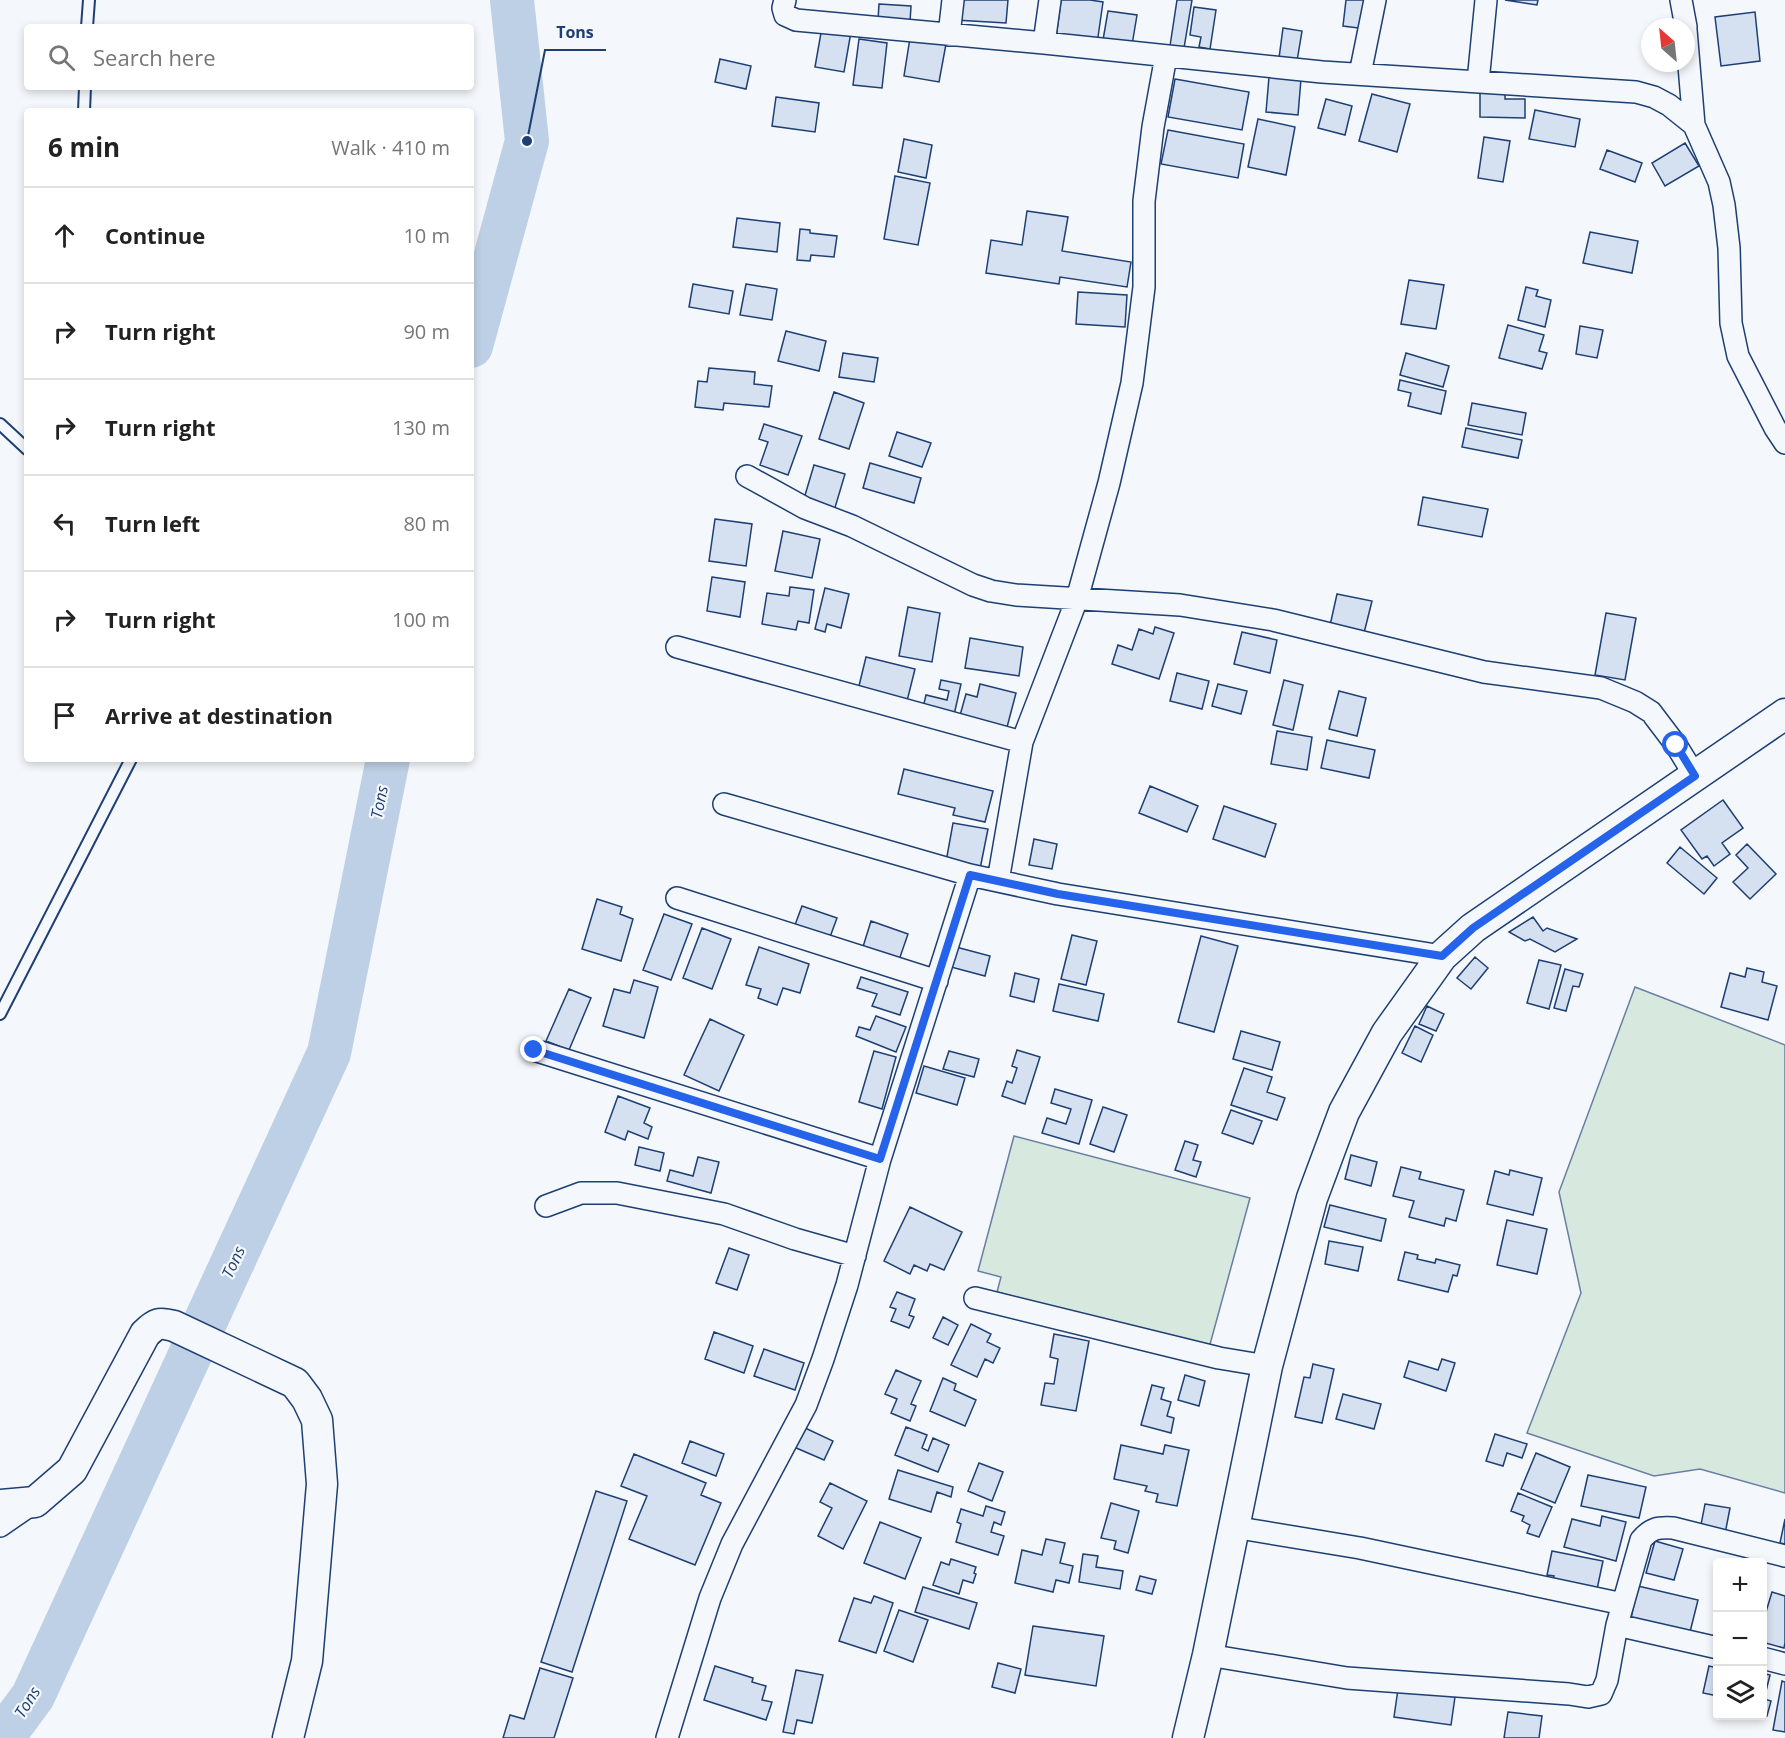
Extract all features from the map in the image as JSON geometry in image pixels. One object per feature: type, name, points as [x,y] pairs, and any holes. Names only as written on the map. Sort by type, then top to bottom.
[{"type":"street","points":[[785,0],[783,8],[785,15],[796,20],[1311,71],[1636,92],[1654,97],[1669,105],[1694,125]]},
{"type":"street","points":[[949,35],[953,0]]},
{"type":"street","points":[[1044,43],[1050,0]]},
{"type":"street","points":[[1360,74],[1375,0]]},
{"type":"street","points":[[1478,82],[1486,0]]},
{"type":"street","points":[[1681,0],[1684,18]]},
{"type":"street","points":[[998,881],[1022,742],[1077,599],[1109,483],[1132,383],[1143,287],[1144,201],[1153,127],[1166,56]]},
{"type":"street","points":[[1690,72],[1694,125],[1719,182],[1724,205],[1729,248],[1731,323],[1738,356],[1785,443]]},
{"type":"street","points":[[747,476],[805,508],[852,526],[973,585],[991,591],[1016,595],[1180,605],[1261,618],[1484,672],[1601,688],[1635,702],[1651,712],[1676,745],[1695,776]]},
{"type":"street","points":[[677,647],[1022,742]]},
{"type":"street","points":[[1188,1738],[1208,1655],[1267,1366],[1312,1198],[1344,1112],[1388,1033],[1442,956],[1473,928],[1785,714]]},
{"type":"street","points":[[723,804],[970,875],[1058,894],[1442,956]]},
{"type":"street","points":[[667,1738],[710,1598],[732,1544],[806,1405],[823,1359],[855,1256],[880,1159],[970,875]]},
{"type":"street","points":[[677,898],[937,981]]},
{"type":"street","points":[[534,1050],[880,1159]]},
{"type":"street","points":[[546,1206],[582,1193],[617,1193],[724,1214],[795,1239],[855,1256]]},
{"type":"street","points":[[975,1298],[1219,1358],[1267,1366]]},
{"type":"street","points":[[0,1526],[35,1502],[72,1470],[145,1334],[155,1324],[164,1323],[174,1326],[295,1383],[307,1399],[316,1420],[322,1484],[307,1661],[288,1738]]},
{"type":"street","points":[[0,1505],[35,1502]]},
{"type":"street","points":[[1233,1527],[1360,1548],[1623,1604]]},
{"type":"street","points":[[1208,1655],[1347,1678],[1588,1697],[1601,1694],[1607,1680],[1617,1625],[1641,1540],[1648,1531],[1663,1527],[1673,1528],[1785,1556]]},
{"type":"street","points":[[1617,1625],[1713,1647]]},
{"type":"street","points":[[1767,1659],[1785,1664]]},
{"type":"lane","points":[[87,24],[89,0]]},
{"type":"lane","points":[[84,108],[85,90]]},
{"type":"lane","points":[[0,424],[24,445]]},
{"type":"lane","points":[[0,1014],[129,762]]},
{"type":"shaded area","points":[[1635,987],[1785,1045],[1785,1493],[1700,1469],[1654,1476],[1527,1433],[1581,1293],[1559,1192]]},
{"type":"shaded area","points":[[1014,1136],[1250,1198],[1209,1348],[997,1292],[1001,1277],[978,1271]]},
{"type":"building","points":[[957,0],[1008,0],[1006,23],[955,20]]},
{"type":"building","points":[[1061,0],[1103,2],[1097,44],[1056,38]]},
{"type":"building","points":[[1177,0],[1192,0],[1184,48],[1170,46]]},
{"type":"building","points":[[1346,0],[1370,0],[1366,29],[1343,26]]},
{"type":"building","points":[[1505,0],[1538,0],[1537,5]]},
{"type":"building","points":[[879,4],[911,6],[910,22],[878,20]]},
{"type":"building","points":[[1194,7],[1216,10],[1210,49],[1199,47],[1201,37],[1190,35]]},
{"type":"building","points":[[1108,11],[1137,15],[1132,45],[1103,40]]},
{"type":"building","points":[[1755,12],[1760,61],[1721,66],[1715,17]]},
{"type":"building","points":[[822,27],[851,32],[844,72],[815,67]]},
{"type":"building","points":[[1283,28],[1302,31],[1297,61],[1279,58]]},
{"type":"building","points":[[910,38],[946,44],[939,82],[904,76]]},
{"type":"building","points":[[859,39],[887,43],[882,88],[853,85]]},
{"type":"building","points":[[720,59],[751,66],[746,89],[715,82]]},
{"type":"building","points":[[1269,77],[1301,79],[1298,115],[1266,112]]},
{"type":"building","points":[[1175,79],[1249,92],[1242,130],[1168,117]]},
{"type":"building","points":[[1480,90],[1505,90],[1505,99],[1525,99],[1525,118],[1480,117]]},
{"type":"building","points":[[1372,94],[1410,104],[1397,152],[1359,141]]},
{"type":"building","points":[[776,97],[819,103],[815,132],[772,126]]},
{"type":"building","points":[[1326,99],[1352,106],[1345,135],[1318,128]]},
{"type":"building","points":[[1535,110],[1580,119],[1575,147],[1529,139]]},
{"type":"building","points":[[1258,119],[1295,127],[1286,175],[1248,167]]},
{"type":"building","points":[[1168,130],[1244,144],[1238,178],[1161,164]]},
{"type":"building","points":[[1484,137],[1510,141],[1503,182],[1478,178]]},
{"type":"building","points":[[904,139],[932,145],[926,178],[898,172]]},
{"type":"building","points":[[1685,143],[1699,166],[1665,186],[1652,163]]},
{"type":"building","points":[[1607,150],[1642,163],[1635,182],[1600,169]]},
{"type":"building","points":[[895,176],[930,183],[918,245],[884,239]]},
{"type":"building","points":[[1027,211],[1068,217],[1062,251],[1131,262],[1127,287],[1060,277],[1059,284],[986,273],[991,240],[1022,245]]},
{"type":"building","points":[[737,218],[780,223],[777,252],[733,247]]},
{"type":"building","points":[[800,229],[810,230],[810,233],[837,236],[834,257],[811,255],[810,261],[797,260]]},
{"type":"building","points":[[1590,232],[1638,241],[1632,273],[1583,263]]},
{"type":"building","points":[[1409,280],[1444,285],[1436,329],[1401,324]]},
{"type":"building","points":[[693,284],[733,291],[729,314],[689,307]]},
{"type":"building","points":[[746,284],[777,289],[772,320],[740,315]]},
{"type":"building","points":[[1526,287],[1538,290],[1536,296],[1551,300],[1545,327],[1518,320]]},
{"type":"building","points":[[1078,292],[1127,295],[1125,327],[1076,324]]},
{"type":"building","points":[[1508,325],[1544,335],[1539,351],[1547,353],[1542,369],[1499,358]]},
{"type":"building","points":[[1580,326],[1603,330],[1597,358],[1576,354]]},
{"type":"building","points":[[786,331],[826,341],[819,371],[778,361]]},
{"type":"building","points":[[843,353],[878,358],[874,382],[839,377]]},
{"type":"building","points":[[1406,353],[1449,366],[1443,387],[1400,375]]},
{"type":"building","points":[[709,368],[755,372],[754,384],[772,386],[769,407],[724,403],[723,410],[695,407],[698,381],[707,382]]},
{"type":"building","points":[[1400,380],[1446,391],[1441,414],[1408,406],[1411,393],[1398,390]]},
{"type":"building","points":[[834,392],[864,403],[849,449],[819,439]]},
{"type":"building","points":[[1472,403],[1526,413],[1522,435],[1468,425]]},
{"type":"building","points":[[764,424],[802,436],[788,475],[760,465],[768,442],[759,439]]},
{"type":"building","points":[[1466,428],[1522,440],[1518,458],[1462,447]]},
{"type":"building","points":[[897,432],[931,443],[922,467],[889,456]]},
{"type":"building","points":[[870,463],[921,478],[914,503],[863,488]]},
{"type":"building","points":[[814,465],[845,474],[834,511],[803,502]]},
{"type":"building","points":[[1423,497],[1488,509],[1482,537],[1418,525]]},
{"type":"building","points":[[715,519],[752,524],[746,566],[709,561]]},
{"type":"building","points":[[783,531],[820,539],[812,578],[775,571]]},
{"type":"building","points":[[712,577],[745,582],[740,617],[707,611]]},
{"type":"building","points":[[790,587],[814,590],[809,623],[798,621],[796,630],[762,624],[767,593],[789,596]]},
{"type":"building","points":[[825,588],[849,594],[841,628],[827,624],[825,632],[815,629]]},
{"type":"building","points":[[1337,594],[1372,601],[1363,637],[1329,630]]},
{"type":"building","points":[[908,607],[940,613],[932,662],[899,656]]},
{"type":"building","points":[[1606,613],[1636,618],[1625,680],[1595,675]]},
{"type":"building","points":[[1155,627],[1174,633],[1159,679],[1112,664],[1118,645],[1132,650],[1139,629],[1153,634]]},
{"type":"building","points":[[1242,632],[1277,640],[1270,673],[1234,664]]},
{"type":"building","points":[[970,638],[1023,647],[1019,676],[965,668]]},
{"type":"building","points":[[866,657],[915,669],[907,701],[858,690]]},
{"type":"building","points":[[1177,673],[1209,681],[1202,709],[1170,701]]},
{"type":"building","points":[[941,680],[961,684],[954,715],[923,708],[926,695],[947,700],[949,691],[939,689]]},
{"type":"building","points":[[1284,680],[1303,685],[1293,730],[1273,725]]},
{"type":"building","points":[[980,684],[1016,693],[1006,731],[959,719],[966,694],[977,697]]},
{"type":"building","points":[[1218,684],[1247,691],[1241,714],[1212,706]]},
{"type":"building","points":[[1339,691],[1366,698],[1357,736],[1329,729]]},
{"type":"building","points":[[1277,731],[1312,737],[1307,770],[1271,764]]},
{"type":"building","points":[[1327,740],[1375,750],[1369,778],[1321,768]]},
{"type":"building","points":[[904,769],[993,791],[985,822],[953,815],[955,808],[898,794]]},
{"type":"building","points":[[1150,786],[1198,806],[1187,832],[1139,813]]},
{"type":"building","points":[[1723,800],[1743,828],[1722,843],[1730,854],[1714,866],[1707,856],[1702,859],[1681,830]]},
{"type":"building","points":[[1224,806],[1276,824],[1265,857],[1213,839]]},
{"type":"building","points":[[953,823],[988,829],[980,869],[946,862]]},
{"type":"building","points":[[1034,839],[1057,844],[1052,869],[1029,865]]},
{"type":"building","points":[[1747,844],[1776,874],[1750,899],[1733,882],[1748,868],[1736,855]]},
{"type":"building","points":[[1680,847],[1717,878],[1704,894],[1667,863]]},
{"type":"building","points":[[597,899],[622,907],[620,914],[633,919],[621,961],[582,949]]},
{"type":"building","points":[[802,906],[837,918],[830,937],[795,925]]},
{"type":"building","points":[[664,914],[692,924],[671,980],[643,970]]},
{"type":"building","points":[[1533,917],[1543,931],[1547,928],[1577,939],[1555,952],[1530,939],[1525,941],[1509,932]]},
{"type":"building","points":[[871,921],[908,934],[898,963],[862,950]]},
{"type":"building","points":[[702,928],[731,939],[712,989],[683,978]]},
{"type":"building","points":[[1072,935],[1097,941],[1086,985],[1061,979]]},
{"type":"building","points":[[1201,936],[1238,946],[1214,1032],[1178,1022]]},
{"type":"building","points":[[759,947],[809,964],[800,993],[783,988],[777,1005],[758,998],[761,989],[746,985]]},
{"type":"building","points":[[956,947],[990,956],[985,976],[951,967]]},
{"type":"building","points":[[1475,957],[1488,968],[1471,989],[1457,978]]},
{"type":"building","points":[[1539,960],[1561,965],[1549,1009],[1527,1003]]},
{"type":"building","points":[[1747,968],[1764,972],[1762,982],[1777,986],[1768,1020],[1721,1007],[1730,973],[1745,977]]},
{"type":"building","points":[[1565,969],[1583,974],[1579,987],[1573,986],[1566,1011],[1554,1008]]},
{"type":"building","points":[[1015,973],[1039,979],[1034,1002],[1010,996]]},
{"type":"building","points":[[861,977],[908,992],[900,1015],[872,1006],[877,994],[857,988]]},
{"type":"building","points":[[634,980],[658,987],[644,1038],[603,1026],[614,989],[630,993]]},
{"type":"building","points":[[1059,984],[1104,994],[1098,1021],[1053,1011]]},
{"type":"building","points":[[569,989],[591,998],[569,1050],[546,1041]]},
{"type":"building","points":[[1427,1006],[1444,1014],[1436,1031],[1419,1024]]},
{"type":"building","points":[[876,1016],[906,1027],[896,1052],[856,1036],[859,1027],[870,1030]]},
{"type":"building","points":[[710,1019],[744,1035],[719,1091],[684,1075]]},
{"type":"building","points":[[1415,1026],[1433,1035],[1421,1062],[1402,1053]]},
{"type":"building","points":[[1241,1031],[1280,1042],[1272,1070],[1233,1059]]},
{"type":"building","points":[[1017,1050],[1040,1057],[1025,1104],[1002,1096],[1007,1081],[1012,1083],[1017,1068],[1012,1066]]},
{"type":"building","points":[[874,1051],[896,1057],[882,1109],[859,1102]]},
{"type":"building","points":[[949,1051],[979,1059],[974,1077],[943,1069]]},
{"type":"building","points":[[924,1066],[965,1078],[957,1105],[916,1093]]},
{"type":"building","points":[[1244,1068],[1272,1077],[1267,1092],[1285,1098],[1277,1120],[1231,1105]]},
{"type":"building","points":[[1055,1089],[1092,1100],[1079,1144],[1042,1133],[1047,1118],[1066,1124],[1071,1109],[1051,1103]]},
{"type":"building","points":[[618,1096],[650,1108],[644,1123],[652,1127],[648,1139],[628,1131],[625,1140],[605,1132]]},
{"type":"building","points":[[1103,1107],[1127,1115],[1114,1152],[1090,1144]]},
{"type":"building","points":[[1231,1110],[1262,1121],[1253,1144],[1222,1133]]},
{"type":"building","points":[[1185,1141],[1198,1145],[1193,1160],[1201,1162],[1196,1177],[1175,1170]]},
{"type":"building","points":[[639,1147],[664,1153],[660,1171],[635,1165]]},
{"type":"building","points":[[1351,1155],[1377,1162],[1371,1186],[1345,1179]]},
{"type":"building","points":[[698,1157],[719,1162],[711,1193],[667,1181],[670,1170],[693,1176]]},
{"type":"building","points":[[1401,1167],[1421,1172],[1419,1179],[1464,1190],[1456,1221],[1446,1218],[1444,1226],[1409,1217],[1414,1201],[1393,1196]]},
{"type":"building","points":[[1510,1170],[1542,1178],[1533,1215],[1487,1204],[1495,1171],[1509,1175]]},
{"type":"building","points":[[1330,1205],[1386,1219],[1381,1241],[1324,1227]]},
{"type":"building","points":[[910,1207],[962,1232],[944,1270],[930,1264],[927,1271],[914,1265],[910,1274],[884,1261]]},
{"type":"building","points":[[1507,1220],[1547,1229],[1537,1274],[1497,1265]]},
{"type":"building","points":[[1329,1241],[1363,1247],[1358,1271],[1325,1264]]},
{"type":"building","points":[[729,1248],[749,1255],[737,1290],[716,1283]]},
{"type":"building","points":[[1405,1252],[1418,1255],[1417,1259],[1435,1263],[1436,1259],[1460,1265],[1457,1276],[1453,1275],[1448,1292],[1398,1280]]},
{"type":"building","points":[[897,1292],[915,1299],[909,1315],[914,1317],[909,1328],[891,1321],[896,1309],[890,1307]]},
{"type":"building","points":[[943,1317],[958,1325],[948,1345],[933,1338]]},
{"type":"building","points":[[971,1324],[991,1334],[987,1342],[1000,1348],[993,1363],[985,1359],[977,1377],[951,1365]]},
{"type":"building","points":[[714,1332],[753,1346],[744,1373],[705,1359]]},
{"type":"building","points":[[1054,1334],[1089,1341],[1076,1411],[1041,1405],[1045,1383],[1054,1384],[1058,1359],[1050,1357]]},
{"type":"building","points":[[764,1349],[804,1363],[795,1390],[754,1376]]},
{"type":"building","points":[[1442,1359],[1455,1363],[1446,1391],[1404,1377],[1409,1361],[1438,1370]]},
{"type":"building","points":[[1313,1364],[1334,1369],[1322,1423],[1295,1417],[1304,1377],[1310,1378]]},
{"type":"building","points":[[896,1370],[921,1381],[911,1404],[916,1406],[910,1421],[891,1413],[897,1399],[885,1394]]},
{"type":"building","points":[[1185,1375],[1205,1381],[1199,1406],[1178,1400]]},
{"type":"building","points":[[943,1378],[956,1384],[954,1390],[976,1400],[965,1426],[930,1411]]},
{"type":"building","points":[[1152,1385],[1164,1388],[1161,1399],[1171,1402],[1167,1416],[1174,1418],[1171,1433],[1141,1425]]},
{"type":"building","points":[[1343,1394],[1381,1404],[1374,1429],[1336,1419]]},
{"type":"building","points":[[803,1427],[833,1441],[824,1460],[794,1447]]},
{"type":"building","points":[[906,1427],[927,1435],[922,1448],[928,1451],[933,1438],[949,1445],[938,1472],[895,1455]]},
{"type":"building","points":[[1495,1434],[1527,1444],[1522,1458],[1507,1453],[1503,1466],[1486,1461]]},
{"type":"building","points":[[690,1441],[724,1454],[716,1476],[682,1463]]},
{"type":"building","points":[[1121,1445],[1163,1454],[1165,1445],[1189,1450],[1177,1506],[1156,1502],[1158,1494],[1145,1491],[1147,1486],[1114,1479]]},
{"type":"building","points":[[1536,1453],[1570,1467],[1555,1503],[1521,1489]]},
{"type":"building","points":[[634,1454],[706,1483],[701,1495],[721,1503],[695,1565],[629,1539],[647,1496],[621,1486]]},
{"type":"building","points":[[979,1463],[1003,1472],[992,1501],[968,1491]]},
{"type":"building","points":[[898,1470],[953,1487],[951,1497],[937,1492],[931,1512],[889,1499]]},
{"type":"building","points":[[1588,1475],[1646,1487],[1639,1518],[1581,1506]]},
{"type":"building","points":[[830,1483],[867,1501],[843,1549],[818,1536],[832,1508],[820,1502]]},
{"type":"building","points":[[596,1491],[627,1501],[572,1672],[541,1662]]},
{"type":"building","points":[[1518,1493],[1552,1507],[1539,1537],[1527,1533],[1530,1525],[1522,1521],[1524,1516],[1511,1511]]},
{"type":"building","points":[[1111,1503],[1139,1511],[1128,1553],[1114,1549],[1116,1541],[1101,1538]]},
{"type":"building","points":[[1705,1504],[1730,1508],[1725,1534],[1700,1530]]},
{"type":"building","points":[[986,1506],[1005,1512],[1001,1525],[994,1522],[991,1532],[1004,1536],[998,1555],[956,1542],[961,1524],[957,1522],[961,1509],[983,1516]]},
{"type":"building","points":[[1602,1516],[1626,1522],[1616,1561],[1564,1547],[1572,1519],[1600,1526]]},
{"type":"building","points":[[1785,1519],[1785,1544],[1780,1543]]},
{"type":"building","points":[[880,1522],[921,1538],[905,1579],[864,1563]]},
{"type":"building","points":[[1046,1539],[1065,1543],[1060,1563],[1073,1566],[1069,1583],[1056,1580],[1053,1592],[1015,1583],[1022,1550],[1042,1555]]},
{"type":"building","points":[[1655,1541],[1683,1549],[1674,1580],[1646,1573]]},
{"type":"building","points":[[1552,1551],[1603,1561],[1596,1594],[1552,1585],[1554,1576],[1547,1575]]},
{"type":"building","points":[[1083,1554],[1098,1556],[1096,1567],[1123,1571],[1120,1589],[1079,1582]]},
{"type":"building","points":[[951,1559],[976,1567],[973,1583],[963,1580],[959,1594],[933,1585],[941,1562],[949,1565]]},
{"type":"building","points":[[1140,1576],[1156,1580],[1152,1594],[1136,1590]]},
{"type":"building","points":[[1638,1586],[1698,1600],[1690,1632],[1631,1618]]},
{"type":"building","points":[[923,1587],[977,1603],[969,1629],[915,1612]]},
{"type":"building","points":[[1772,1592],[1785,1596],[1784,1648],[1767,1643],[1767,1608]]},
{"type":"building","points":[[874,1596],[893,1603],[876,1653],[839,1641],[854,1598],[871,1603]]},
{"type":"building","points":[[899,1610],[928,1620],[913,1662],[884,1651]]},
{"type":"building","points":[[1033,1626],[1104,1636],[1096,1686],[1025,1675]]},
{"type":"building","points":[[998,1663],[1021,1669],[1015,1693],[992,1687]]},
{"type":"building","points":[[715,1666],[753,1678],[752,1682],[766,1686],[762,1700],[772,1702],[766,1720],[704,1700]]},
{"type":"building","points":[[1709,1666],[1713,1667],[1713,1695],[1703,1693]]},
{"type":"building","points":[[540,1668],[573,1678],[554,1738],[503,1738],[510,1715],[524,1719]]},
{"type":"building","points":[[796,1670],[823,1675],[812,1723],[797,1720],[794,1734],[783,1732]]},
{"type":"building","points":[[1782,1681],[1785,1682],[1785,1732],[1773,1730]]},
{"type":"building","points":[[1398,1689],[1455,1697],[1451,1725],[1394,1717]]},
{"type":"building","points":[[1767,1700],[1771,1701],[1767,1716]]},
{"type":"building","points":[[1508,1712],[1542,1716],[1539,1738],[1504,1738]]},
{"type":"waterway","name":"Tons","points":[[474,335],[527,141],[512,0]]},
{"type":"waterway","name":"Tons","points":[[2,1738],[33,1696],[329,1053],[387,762]]},
{"type":"place","name":"Tons","points":[[527,141]]},
{"type":"route","points":[[534,1050],[880,1159],[970,875],[1058,894],[1442,956],[1473,928],[1695,776],[1676,745]]}]
